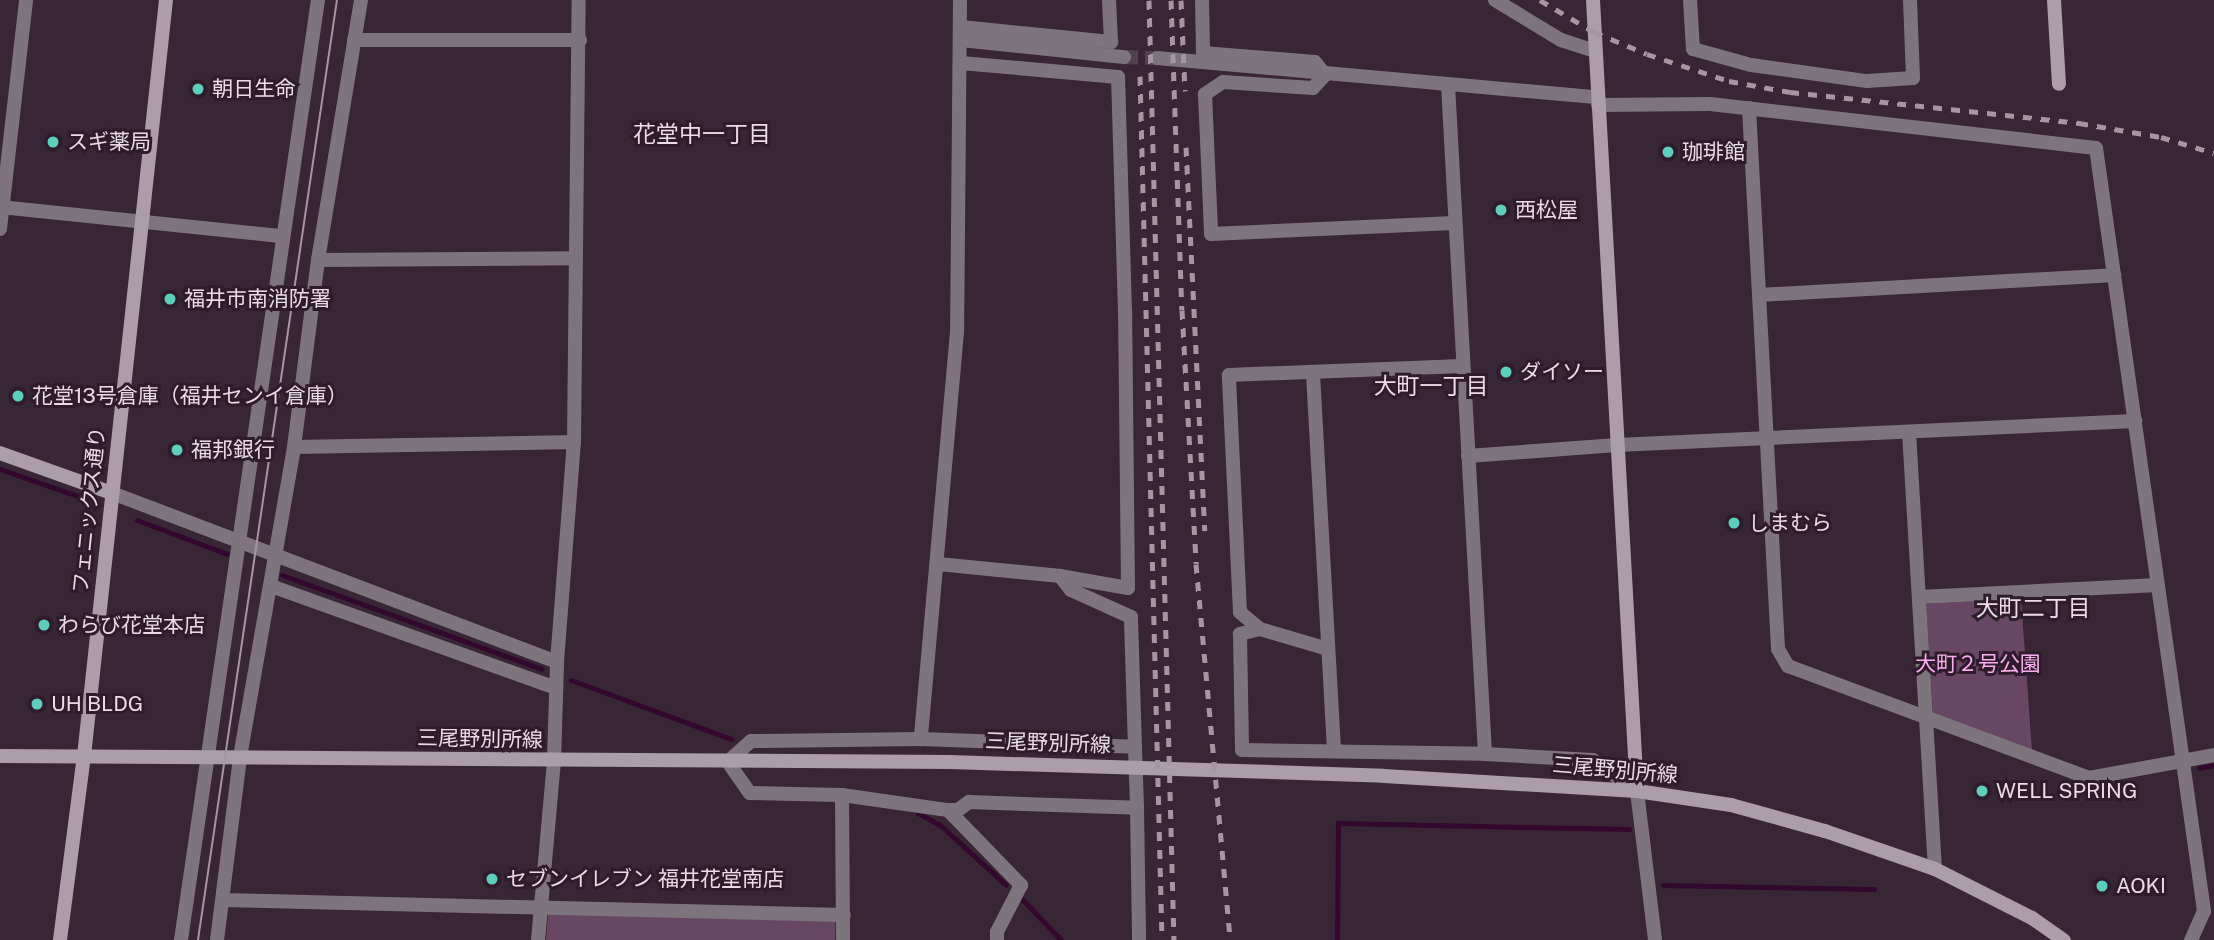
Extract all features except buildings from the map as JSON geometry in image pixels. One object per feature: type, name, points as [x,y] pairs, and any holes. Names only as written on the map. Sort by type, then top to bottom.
[{"type":"main road","name":"フェニックス通り","points":[[60,940],[84,756],[166,0]]},
{"type":"main road","points":[[1592,0],[1637,791]]},
{"type":"main road","points":[[2054,0],[2059,84]]},
{"type":"main road","points":[[0,453],[112,493]]},
{"type":"main road","name":"三尾野別所線","points":[[0,756],[950,762],[1384,776],[1637,791],[1731,805],[1825,831],[1935,869],[2032,918],[2064,940]]},
{"type":"street","points":[[0,229],[26,0]]},
{"type":"street","points":[[181,940],[318,0]]},
{"type":"street","points":[[217,940],[240,757],[294,447],[318,260],[360,0]]},
{"type":"street","points":[[538,940],[554,760],[557,662],[573,442],[579,0]]},
{"type":"street","points":[[921,739],[957,332],[960,0]]},
{"type":"street","points":[[961,34],[1111,42],[1110,0]]},
{"type":"street","points":[[1202,0],[1203,53],[1315,62],[1325,75]]},
{"type":"street","points":[[1495,0],[1561,40],[1595,51]]},
{"type":"street","points":[[1690,0],[1693,49],[1751,65],[1867,81],[1913,78],[1910,0]]},
{"type":"street","points":[[961,34],[1124,57]]},
{"type":"street","points":[[354,40],[580,40]]},
{"type":"street","points":[[1157,58],[1598,102],[1710,104],[2096,148],[2204,911],[2191,940]]},
{"type":"street","points":[[938,564],[1060,576],[1128,588],[1125,312],[1118,77],[961,63]]},
{"type":"street","points":[[1325,75],[1313,88],[1223,82],[1205,94],[1211,234],[1454,223]]},
{"type":"street","points":[[1448,85],[1485,754]]},
{"type":"street","points":[[1749,108],[1778,649],[1788,666],[2089,778],[2214,755]]},
{"type":"street","points":[[1,208],[283,236]]},
{"type":"street","points":[[318,260],[574,258]]},
{"type":"street","points":[[1759,295],[2114,275]]},
{"type":"street","points":[[1328,649],[1260,629],[1240,612],[1229,375],[1313,374],[1462,366]]},
{"type":"street","points":[[1313,374],[1334,750]]},
{"type":"street","points":[[1468,456],[1617,445],[2135,421]]},
{"type":"street","points":[[1909,432],[1935,869]]},
{"type":"street","points":[[294,447],[573,442]]},
{"type":"street","points":[[112,493],[557,662]]},
{"type":"street","points":[[1060,576],[1071,590],[1131,617],[1139,940]]},
{"type":"street","points":[[1920,597],[2158,585]]},
{"type":"street","points":[[271,586],[556,688]]},
{"type":"street","points":[[1260,629],[1240,635],[1242,750],[1485,754],[1593,760],[1637,791],[1655,940]]},
{"type":"street","points":[[1135,747],[921,739],[751,741],[728,762],[750,793],[842,795],[948,810],[958,810],[969,802],[1137,808]]},
{"type":"street","points":[[842,795],[843,940]]},
{"type":"street","points":[[948,810],[1021,886],[997,932],[997,940]]},
{"type":"street","points":[[223,900],[844,915]]},
{"type":"green space","name":"大町２号公園","points":[[2021,598],[2032,751],[1933,713],[1926,604]]},
{"type":"green space","points":[[548,914],[835,921],[835,940],[546,940]]},
{"type":"waterway","points":[[0,469],[86,499]]},
{"type":"waterway","points":[[137,520],[227,554]]},
{"type":"waterway","points":[[282,575],[542,669]]},
{"type":"waterway","points":[[571,680],[731,739]]},
{"type":"waterway","points":[[2199,768],[2214,765]]},
{"type":"waterway","points":[[918,813],[940,825],[1006,885]]},
{"type":"waterway","points":[[1337,940],[1338,823],[1629,829]]},
{"type":"waterway","points":[[1663,885],[1874,889]]},
{"type":"waterway","points":[[1021,898],[1061,940]]},
{"type":"tunnel","points":[[1124,57],[1157,58]]},
{"type":"tram line","points":[[198,940],[337,0]]},
{"type":"railway","points":[[1149,0],[1174,940]]},
{"type":"railway","points":[[1171,0],[1182,310],[1196,564],[1230,940]]},
{"type":"railway","points":[[1181,0],[1185,91]]},
{"type":"railway","points":[[1540,0],[1594,32],[1647,54],[1729,81],[1790,92],[2079,123],[2161,137],[2214,153]]},
{"type":"railway","points":[[1140,76],[1162,940]]},
{"type":"railway","points":[[1186,147],[1205,531]]},
{"type":"place","name":"朝日生命","points":[[198,89]]},
{"type":"place","name":"スギ薬局","points":[[53,142]]},
{"type":"place","name":"珈琲館","points":[[1668,152]]},
{"type":"place","name":"西松屋","points":[[1501,210]]},
{"type":"place","name":"福井市南消防署","points":[[170,299]]},
{"type":"place","name":"ダイソー","points":[[1506,372]]},
{"type":"place","name":"花堂13号倉庫（福井センイ倉庫）","points":[[18,396]]},
{"type":"place","name":"福邦銀行","points":[[177,450]]},
{"type":"place","name":"しまむら","points":[[1734,523]]},
{"type":"place","name":"わらび花堂本店","points":[[44,625]]},
{"type":"place","name":"UH BLDG","points":[[37,704]]},
{"type":"place","name":"WELL SPRING","points":[[1982,791]]},
{"type":"place","name":"セブンイレブン 福井花堂南店","points":[[492,879]]},
{"type":"place","name":"AOKI","points":[[2102,886]]},
{"type":"district","name":"花堂中一丁目","points":[[702,134]]},
{"type":"district","name":"大町一丁目","points":[[1431,386]]},
{"type":"district","name":"大町二丁目","points":[[2033,608]]}]
